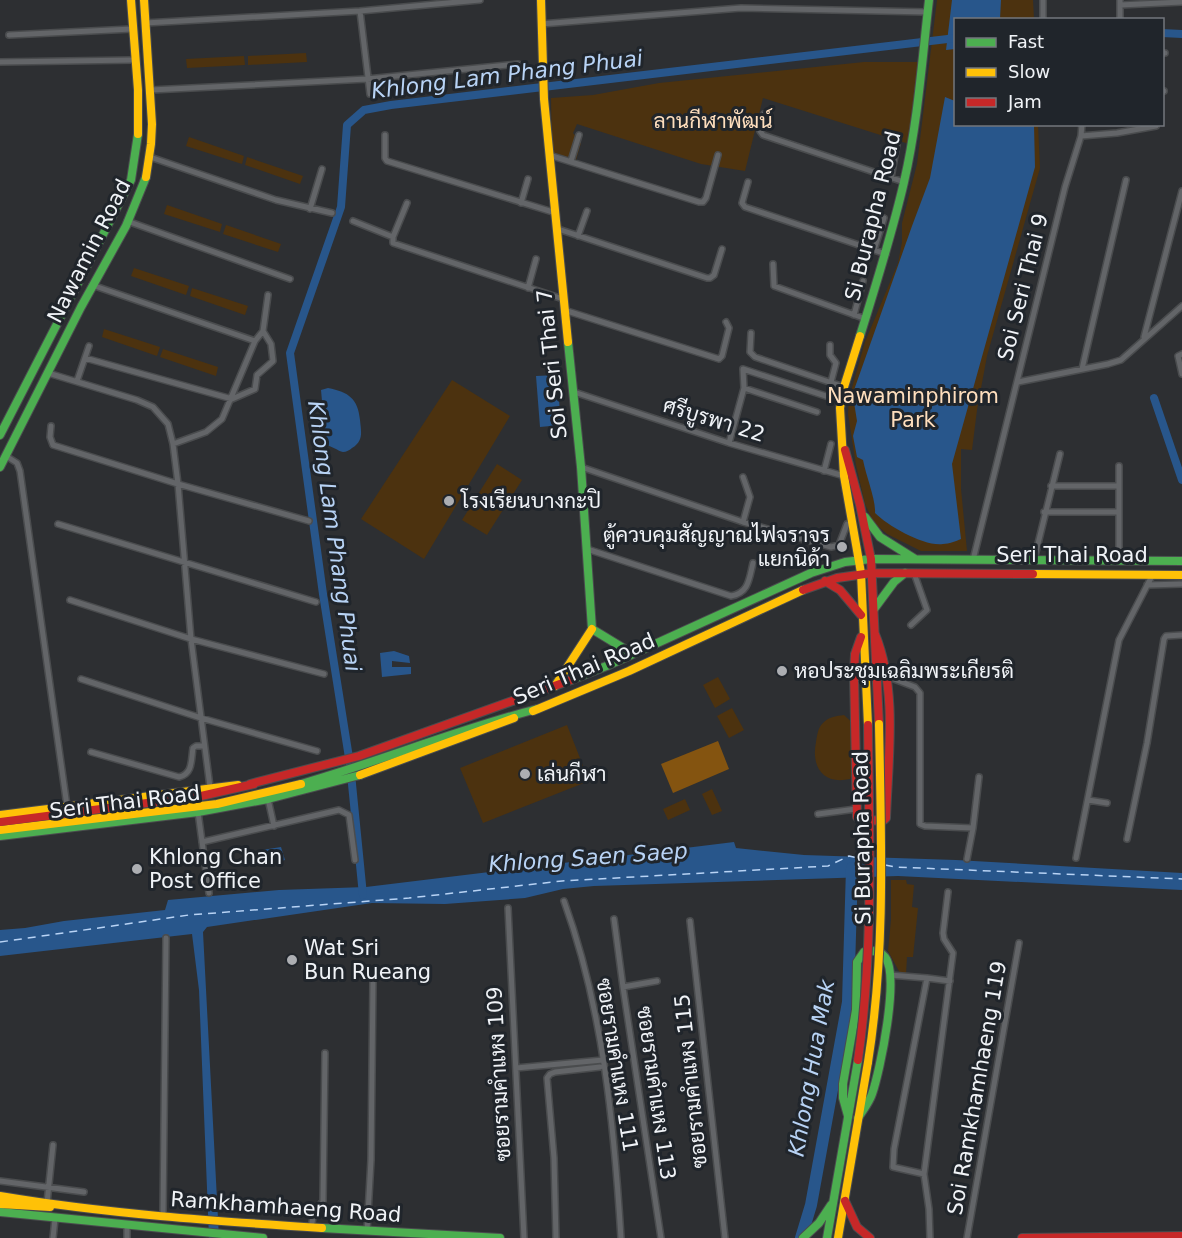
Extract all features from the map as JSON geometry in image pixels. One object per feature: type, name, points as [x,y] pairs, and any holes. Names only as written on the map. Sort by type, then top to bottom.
[{"type":"main road","name":"Nawamin Road","points":[[0,435],[131,180],[137,157],[139,135],[131,0]]},
{"type":"main road","name":"Nawamin Road","points":[[0,467],[127,221],[144,183],[152,134],[144,0]]},
{"type":"main road","name":"Soi Seri Thai 7","points":[[541,0],[544,96],[581,467],[592,629]]},
{"type":"main road","name":"Si Burapha Road","points":[[827,1238],[864,1019],[869,945],[868,725],[861,573],[844,477],[840,408],[844,387],[886,254],[904,182],[929,0]]},
{"type":"main road","name":"Si Burapha Road","points":[[838,1238],[876,1022],[882,947],[879,724],[871,560],[860,505],[842,437]]},
{"type":"main road","points":[[860,505],[867,522],[873,529],[900,551],[916,560]]},
{"type":"main road","name":"Seri Thai Road","points":[[0,815],[210,787],[254,784],[359,756],[554,687],[633,654],[811,573],[843,563],[859,560],[1182,561]]},
{"type":"main road","points":[[874,609],[894,582],[910,572]]},
{"type":"main road","name":"Seri Thai Road","points":[[0,836],[198,812],[268,799],[349,779],[537,709],[620,675],[777,602],[825,582],[861,573],[1182,575]]},
{"type":"main road","points":[[825,582],[840,590],[862,616]]},
{"type":"main road","points":[[554,687],[592,629],[633,654]]},
{"type":"main road","points":[[862,632],[855,654],[854,673],[856,809],[857,817],[861,820],[884,820],[886,818],[889,725],[886,676],[880,643],[875,634]]},
{"type":"main road","points":[[0,830],[241,799],[326,777],[480,723],[537,709]]},
{"type":"main road","points":[[0,822],[201,796],[254,784]]},
{"type":"main road","points":[[848,1116],[843,1098],[843,1084],[856,1010],[858,958],[867,951],[880,952],[888,962],[890,975],[888,1011],[875,1083],[870,1099],[858,1118]]},
{"type":"main road","name":"Ramkhamhaeng Road","points":[[0,1196],[71,1208]]},
{"type":"main road","points":[[844,1199],[858,1228],[864,1236],[870,1238]]},
{"type":"main road","points":[[803,1238],[819,1223],[835,1200]]},
{"type":"main road","name":"Ramkhamhaeng Road","points":[[0,1204],[311,1228],[500,1238]]},
{"type":"main road","name":"Ramkhamhaeng Road","points":[[0,1212],[127,1226],[169,1234],[202,1233],[263,1238]]},
{"type":"main road","points":[[1022,1238],[1182,1236]]},
{"type":"street","points":[[145,23],[360,11],[480,0]]},
{"type":"street","points":[[1043,0],[1043,18]]},
{"type":"street","points":[[1120,18],[1120,2],[1182,2]]},
{"type":"street","points":[[541,24],[741,8],[927,12]]},
{"type":"street","points":[[360,11],[370,94]]},
{"type":"street","points":[[9,35],[132,29]]},
{"type":"street","points":[[0,62],[134,60]]},
{"type":"street","points":[[151,90],[368,79],[518,64]]},
{"type":"street","points":[[764,114],[760,131],[763,135],[904,182]]},
{"type":"street","name":"Soi Seri Thai 9","points":[[973,560],[1082,126]]},
{"type":"street","points":[[1117,126],[1117,133]]},
{"type":"street","points":[[1081,136],[1156,126]]},
{"type":"street","points":[[385,135],[387,161],[556,213]]},
{"type":"street","points":[[571,161],[579,135]]},
{"type":"street","points":[[891,178],[897,144]]},
{"type":"street","points":[[549,155],[703,202],[718,155]]},
{"type":"street","points":[[150,157],[276,200],[332,213]]},
{"type":"street","points":[[310,209],[322,170]]},
{"type":"street","points":[[521,203],[528,179]]},
{"type":"street","points":[[1082,369],[1126,180]]},
{"type":"street","points":[[748,182],[742,203],[745,207],[886,254]]},
{"type":"street","points":[[1144,339],[1182,191]]},
{"type":"street","points":[[407,203],[393,237],[393,243],[563,299]]},
{"type":"street","points":[[578,236],[587,212]]},
{"type":"street","points":[[874,250],[884,218]]},
{"type":"street","points":[[127,221],[290,279]]},
{"type":"street","points":[[353,221],[393,237]]},
{"type":"street","points":[[558,229],[706,278],[714,274],[722,249]]},
{"type":"street","points":[[528,288],[536,259]]},
{"type":"street","points":[[773,264],[772,282],[774,286],[866,319]]},
{"type":"street","points":[[854,315],[863,281]]},
{"type":"street","points":[[92,285],[255,342]]},
{"type":"street","points":[[173,444],[190,439],[216,426],[222,419],[255,342],[263,332],[268,295]]},
{"type":"street","points":[[1018,382],[1121,360],[1182,306]]},
{"type":"street","points":[[564,310],[719,359],[722,356],[729,328],[726,322]]},
{"type":"street","points":[[85,358],[232,399],[255,389],[257,375],[273,361],[271,344],[263,332]]},
{"type":"street","points":[[751,333],[750,352],[755,357],[844,387]]},
{"type":"street","points":[[830,345],[830,355],[836,363],[831,382]]},
{"type":"street","points":[[77,381],[89,346]]},
{"type":"street","points":[[1181,355],[1178,359],[1182,374]]},
{"type":"street","points":[[729,442],[744,388],[743,369],[835,399]]},
{"type":"street","points":[[48,373],[137,400],[153,407],[168,424],[178,484],[191,639],[210,787]]},
{"type":"street","points":[[744,388],[817,412]]},
{"type":"street","name":"ศรีบูรพา 22","points":[[574,392],[844,477]]},
{"type":"street","points":[[51,426],[50,437],[53,445],[178,484],[309,521]]},
{"type":"street","points":[[824,471],[831,444]]},
{"type":"street","points":[[1034,560],[1060,454]]},
{"type":"street","points":[[6,456],[17,463],[20,471],[67,806]]},
{"type":"street","points":[[1119,466],[1119,561]]},
{"type":"street","points":[[581,467],[743,522],[831,547],[839,545],[847,524]]},
{"type":"street","points":[[743,477],[750,497],[743,522]]},
{"type":"street","points":[[1051,486],[1118,486]]},
{"type":"street","points":[[1044,512],[1119,512]]},
{"type":"street","points":[[58,524],[316,602]]},
{"type":"street","points":[[587,549],[731,596],[741,594],[747,587],[753,563]]},
{"type":"street","points":[[910,572],[927,610],[911,625]]},
{"type":"street","points":[[1076,858],[1119,640],[1153,574]]},
{"type":"street","points":[[1147,585],[1182,584]]},
{"type":"street","points":[[70,600],[191,639],[324,674]]},
{"type":"street","points":[[1127,839],[1147,743],[1164,639],[1166,636],[1182,635]]},
{"type":"street","points":[[886,676],[915,687],[920,693],[920,824],[973,828]]},
{"type":"street","points":[[81,679],[201,718],[317,751]]},
{"type":"street","points":[[91,752],[179,777],[186,775],[190,770],[193,748],[204,746]]},
{"type":"street","points":[[967,859],[979,777]]},
{"type":"street","points":[[268,799],[274,826]]},
{"type":"street","points":[[1088,800],[1107,803]]},
{"type":"street","points":[[819,814],[856,809]]},
{"type":"street","points":[[202,842],[339,810],[349,815],[356,860]]},
{"type":"street","points":[[198,812],[209,893]]},
{"type":"street","points":[[930,1238],[924,1174],[953,953],[943,933],[948,892]]},
{"type":"street","name":"ซอยรามคำแหง 111","points":[[564,901],[574,930],[598,1024],[615,1141],[621,1238]]},
{"type":"street","name":"ซอยรามคำแหง 109","points":[[508,908],[524,1238]]},
{"type":"street","points":[[614,918],[623,987]]},
{"type":"street","name":"ซอยรามคำแหง 115","points":[[690,921],[725,1238]]},
{"type":"street","points":[[163,1216],[166,938]]},
{"type":"street","name":"Soi Ramkhamhaeng 119","points":[[967,1238],[1019,943]]},
{"type":"street","points":[[890,975],[950,981]]},
{"type":"street","points":[[924,1174],[895,1168],[892,1165],[927,978]]},
{"type":"street","points":[[367,1231],[374,981]]},
{"type":"street","name":"ซอยรามคำแหง 113","points":[[657,981],[623,987],[660,1238]]},
{"type":"street","points":[[311,1228],[314,1212],[323,1201],[326,1053]]},
{"type":"street","points":[[516,1068],[603,1060]]},
{"type":"street","points":[[556,1238],[554,1158],[547,1078],[555,1072],[600,1067]]},
{"type":"street","points":[[47,1203],[54,1144]]},
{"type":"street","points":[[0,1181],[84,1192]]},
{"type":"street","points":[[283,1207],[317,1209]]},
{"type":"street","points":[[53,1238],[55,1219]]},
{"type":"street","points":[[127,1226],[127,1238]]},
{"type":"green space","name":"Nawaminphirom Park","points":[[937,0],[1033,0],[1034,18],[954,18],[954,126],[1038,126],[1040,168],[987,356],[972,450],[961,449],[961,489],[967,551],[921,551],[887,534],[874,523],[865,504],[848,414],[849,398],[865,342],[898,263],[902,242],[902,223],[917,164]]},
{"type":"green space","points":[[306,53],[307,62],[248,65],[248,56]]},
{"type":"green space","points":[[244,56],[245,65],[187,68],[186,59]]},
{"type":"green space","name":"ลานกีฬาพัฒน์","points":[[864,62],[919,62],[909,144],[763,98],[745,171],[701,164],[577,124],[573,133],[581,143],[576,160],[552,152],[551,98],[593,95],[659,83]]},
{"type":"green space","points":[[189,137],[244,156],[242,164],[186,146]]},
{"type":"green space","points":[[247,157],[303,176],[300,184],[245,165]]},
{"type":"green space","points":[[167,205],[222,224],[220,232],[164,214]]},
{"type":"green space","points":[[226,225],[281,244],[278,252],[223,234]]},
{"type":"green space","points":[[134,268],[189,286],[186,295],[131,276]]},
{"type":"green space","points":[[192,288],[248,306],[245,315],[190,296]]},
{"type":"green space","points":[[104,329],[160,347],[157,356],[102,337]]},
{"type":"green space","points":[[163,349],[218,367],[216,376],[160,357]]},
{"type":"green space","points":[[452,380],[510,416],[424,559],[361,519]]},
{"type":"green space","points":[[497,464],[522,480],[487,535],[462,520]]},
{"type":"green space","points":[[718,677],[730,699],[715,708],[703,685]]},
{"type":"green space","points":[[732,708],[744,730],[729,738],[717,716]]},
{"type":"green space","points":[[844,715],[853,727],[855,750],[850,779],[841,780],[826,777],[821,772],[815,759],[815,751],[817,737],[824,722],[832,717]]},
{"type":"green space","name":"เล่นกีฬา","points":[[567,725],[589,781],[483,823],[460,768]]},
{"type":"green space","points":[[712,789],[722,811],[712,815],[702,794]]},
{"type":"green space","points":[[685,799],[690,810],[668,820],[663,809]]},
{"type":"green space","points":[[891,880],[906,880],[907,884],[914,885],[912,907],[918,908],[913,957],[907,957],[906,974],[900,973],[888,951]]},
{"type":"shaded area","points":[[718,741],[729,769],[673,793],[661,764]]},
{"type":"water","points":[[952,0],[1001,0],[1000,18],[954,18],[954,49],[946,50]]},
{"type":"water","name":"Nawaminphirom Park","points":[[945,97],[954,101],[954,126],[1034,126],[1035,167],[952,464],[961,539],[948,544],[935,544],[917,539],[889,524],[875,513],[863,460],[857,457],[853,436],[857,421],[854,390],[930,178]]},
{"type":"water","points":[[557,375],[561,425],[540,427],[536,376]]},
{"type":"water","points":[[328,388],[347,394],[355,402],[359,413],[360,439],[356,445],[345,452],[326,445],[321,390]]},
{"type":"water","points":[[394,651],[409,656],[410,663],[392,661],[392,667],[411,667],[411,674],[382,677],[380,653]]},
{"type":"water","points":[[734,842],[736,848],[804,855],[956,860],[1182,873],[1182,890],[898,876],[594,886],[563,889],[525,898],[445,904],[372,903],[207,927],[203,932],[219,1238],[209,1238],[199,990],[192,934],[0,956],[0,930],[165,910],[168,900],[279,890],[366,887]]},
{"type":"water","points":[[281,847],[285,860],[265,865],[262,850]]},
{"type":"waterway","points":[[1164,33],[1182,34]]},
{"type":"waterway","name":"Khlong Lam Phang Phuai","points":[[363,895],[350,764],[323,594],[290,353],[341,207],[347,125],[364,110],[391,105],[954,38]]},
{"type":"waterway","points":[[1154,398],[1182,480]]},
{"type":"waterway","name":"Khlong Hua Mak","points":[[801,1238],[811,1205],[848,1002],[852,868]]},
{"type":"ferry route","points":[[0,942],[189,915],[409,898],[562,881],[828,866],[849,856],[866,860]]},
{"type":"ferry route","points":[[885,865],[1182,879]]},
{"type":"traffic: fast","points":[[860,336],[889,240],[909,159],[929,0]]},
{"type":"traffic: fast","points":[[0,435],[131,180],[138,134]]},
{"type":"traffic: fast","points":[[0,467],[81,307],[126,226],[146,177]]},
{"type":"traffic: fast","points":[[568,342],[581,467],[592,629],[633,654]]},
{"type":"traffic: fast","points":[[865,517],[880,537],[915,559]]},
{"type":"traffic: fast","points":[[571,680],[811,573],[845,562],[871,559],[1182,561]]},
{"type":"traffic: fast","points":[[874,609],[894,582],[905,573]]},
{"type":"traffic: fast","points":[[301,784],[477,726],[537,709]]},
{"type":"traffic: fast","points":[[0,836],[198,812],[268,799],[360,775]]},
{"type":"traffic: fast","points":[[848,1116],[843,1098],[843,1084],[856,1010],[857,962],[864,952],[876,951],[885,957],[889,967],[890,1003],[884,1046],[872,1094],[858,1118]]},
{"type":"traffic: fast","points":[[827,1238],[858,1060]]},
{"type":"traffic: fast","points":[[803,1238],[819,1223],[831,1205]]},
{"type":"traffic: fast","points":[[0,1212],[263,1238]]},
{"type":"traffic: fast","points":[[322,1228],[500,1238]]},
{"type":"traffic: slow","points":[[131,0],[138,90],[138,134]]},
{"type":"traffic: slow","points":[[144,0],[152,124],[146,177]]},
{"type":"traffic: slow","points":[[541,0],[544,99],[568,342]]},
{"type":"traffic: slow","points":[[860,336],[840,408],[844,476],[861,573],[868,725]]},
{"type":"traffic: slow","points":[[1033,574],[1182,575]]},
{"type":"traffic: slow","points":[[533,711],[629,671],[803,590]]},
{"type":"traffic: slow","points":[[555,686],[592,629]]},
{"type":"traffic: slow","points":[[360,775],[514,718]]},
{"type":"traffic: slow","points":[[868,1062],[874,1020],[880,936],[879,724]]},
{"type":"traffic: slow","points":[[0,830],[217,804],[301,784]]},
{"type":"traffic: slow","points":[[0,815],[238,785]]},
{"type":"traffic: slow","points":[[838,1238],[868,1062]]},
{"type":"traffic: slow","points":[[0,1196],[120,1212],[322,1228]]},
{"type":"traffic: slow","points":[[0,1204],[50,1207]]},
{"type":"traffic: jam","points":[[845,450],[860,505],[871,559],[879,724]]},
{"type":"traffic: jam","points":[[803,590],[837,578],[872,573],[1033,574]]},
{"type":"traffic: jam","points":[[825,581],[840,590],[861,615]]},
{"type":"traffic: jam","points":[[861,637],[855,654],[854,673],[857,817],[861,821],[884,820],[886,818],[890,725],[889,701],[887,678],[875,634]]},
{"type":"traffic: jam","points":[[250,784],[359,756],[571,680]]},
{"type":"traffic: jam","points":[[858,1060],[868,935],[868,725]]},
{"type":"traffic: jam","points":[[0,822],[201,796],[254,784]]},
{"type":"traffic: jam","points":[[845,1201],[857,1227],[870,1238]]},
{"type":"traffic: jam","points":[[1022,1238],[1182,1236]]},
{"type":"place","name":"โรงเรียนบางกะปิ","points":[[449,501]]},
{"type":"place","name":"ตู้ควบคุมสัญญาณไฟจราจร แยกนิด้า","points":[[842,547]]},
{"type":"place","name":"หอประชุมเฉลิมพระเกียรติ","points":[[782,671]]},
{"type":"place","name":"เล่นกีฬา","points":[[525,774]]},
{"type":"place","name":"Khlong Chan Post Office","points":[[137,869]]},
{"type":"place","name":"Wat Sri Bun Rueang","points":[[292,960]]},
{"type":"water label","name":"Khlong Saen Saep","points":[[588,857]]}]
